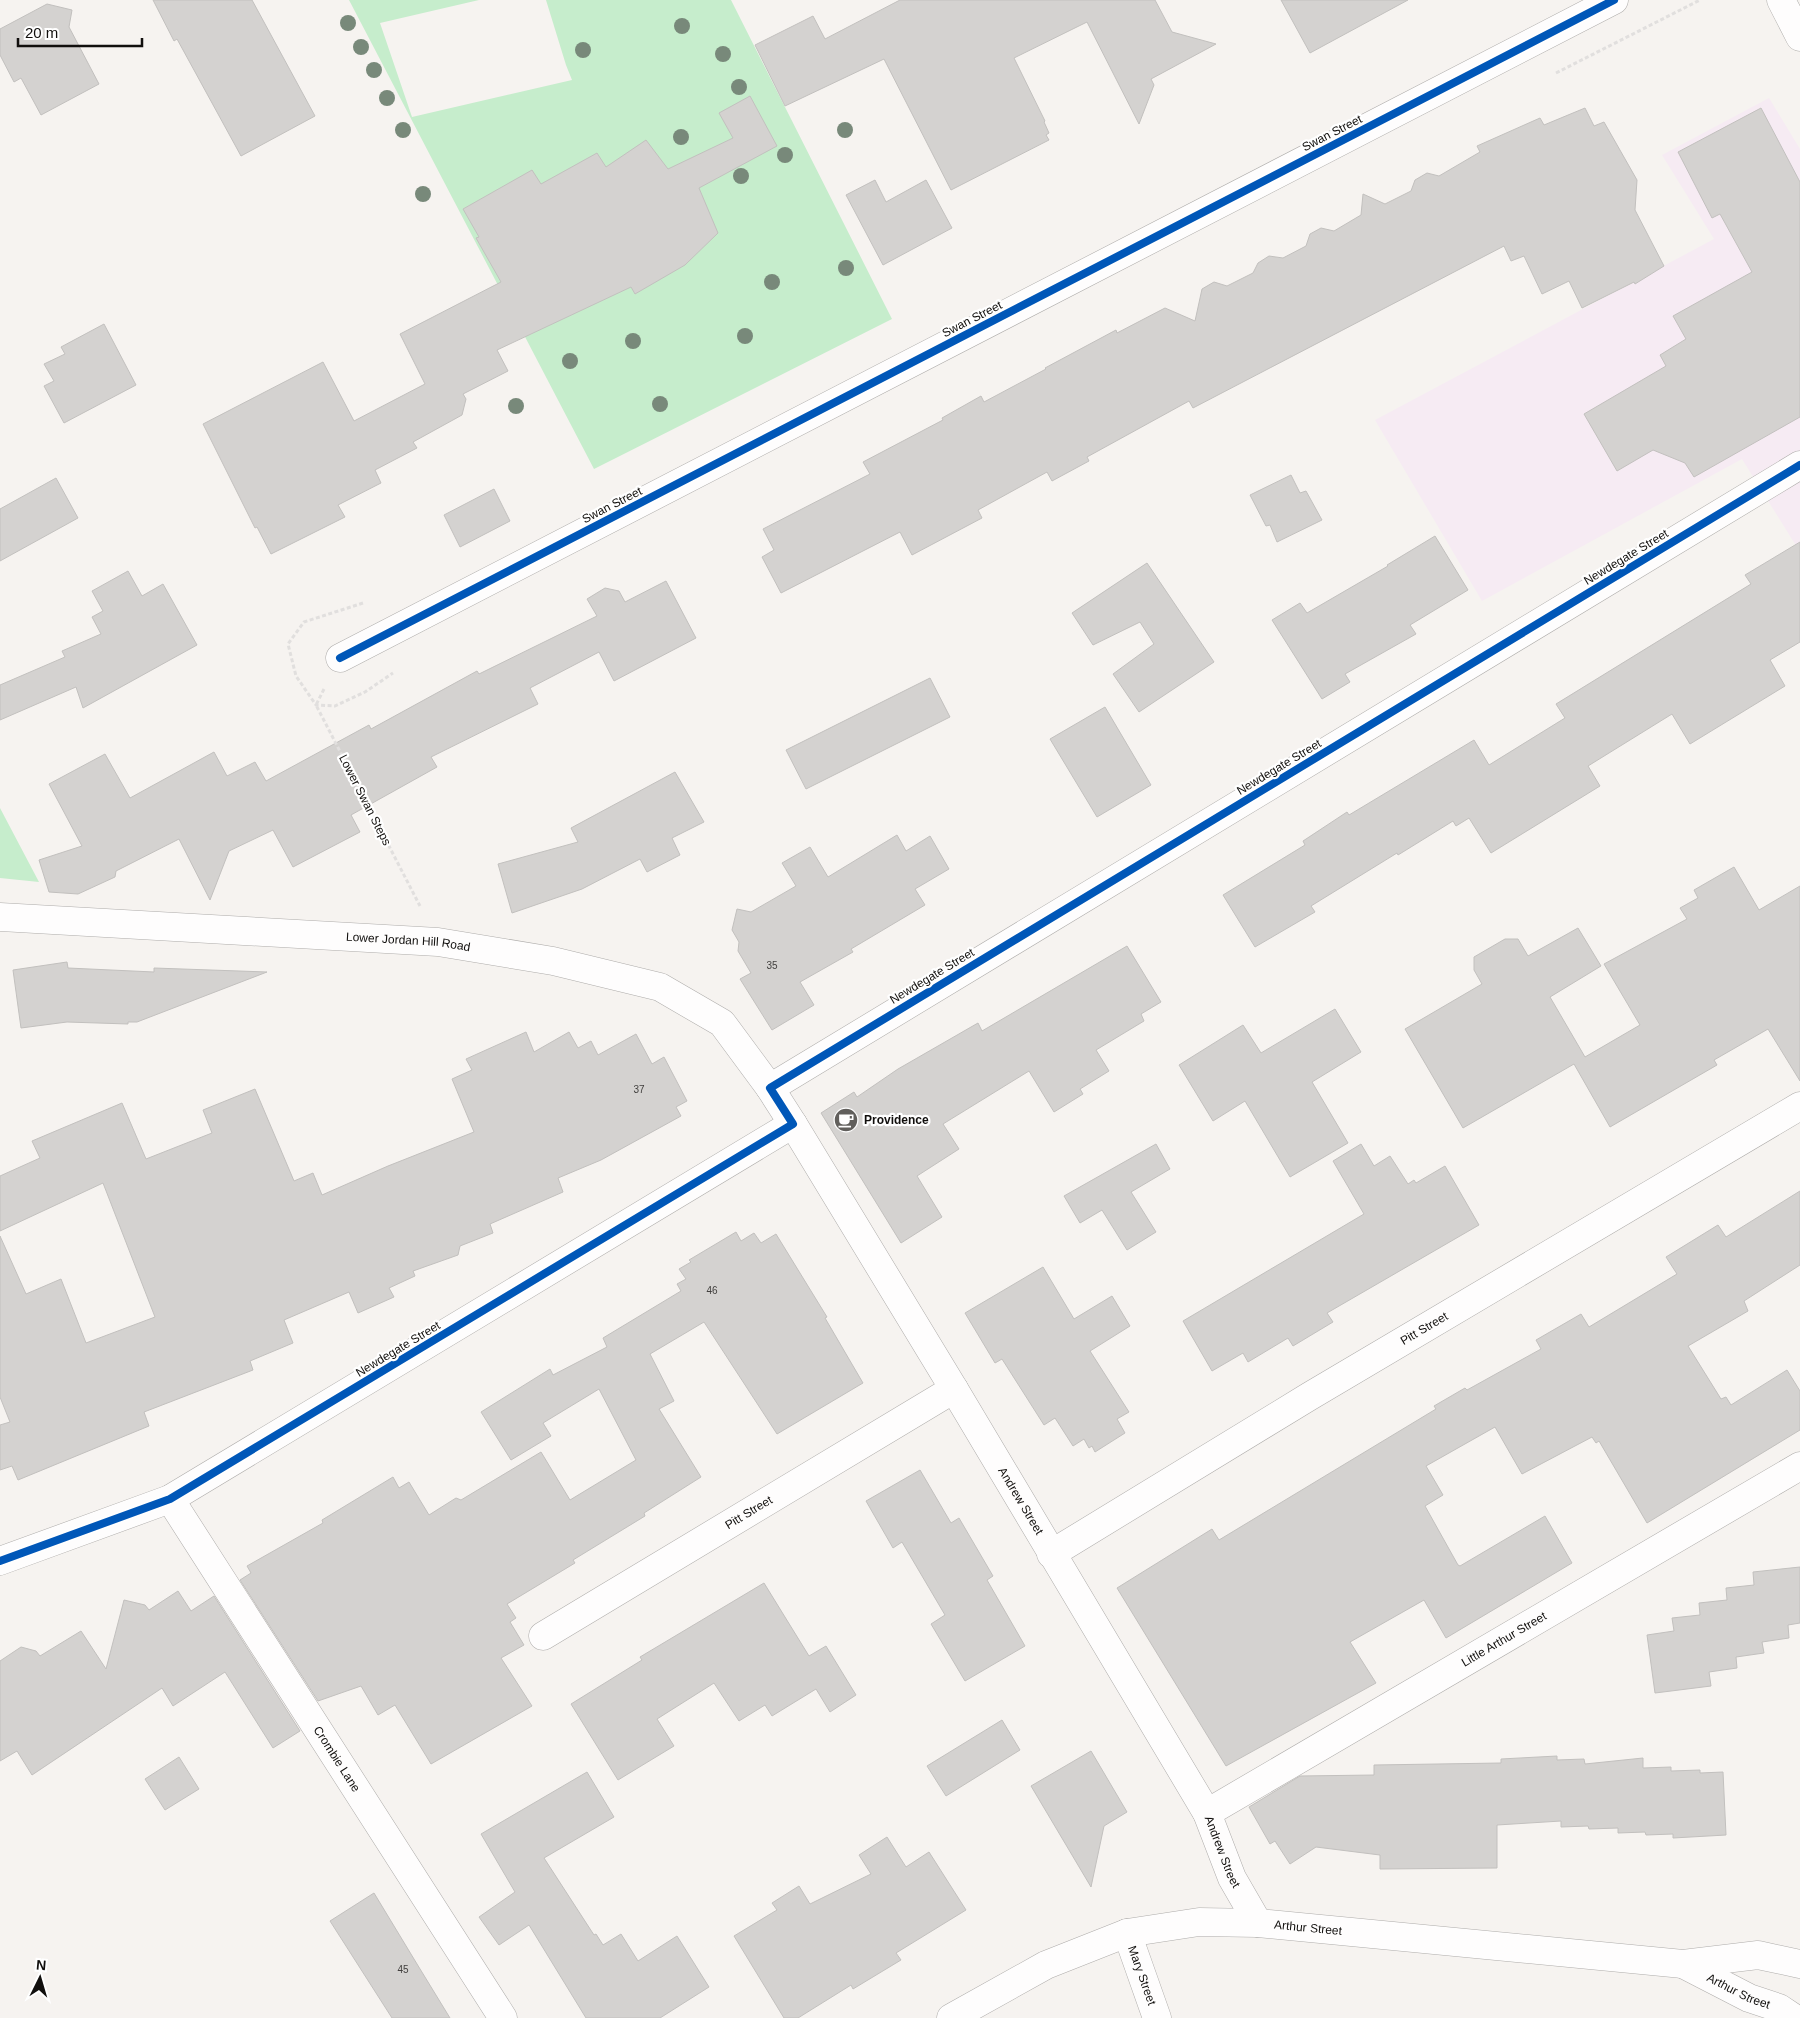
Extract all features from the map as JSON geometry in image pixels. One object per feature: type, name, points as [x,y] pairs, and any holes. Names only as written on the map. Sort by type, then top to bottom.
[{"type":"street","name":"Swan Street","points":[[340,658],[1614,0]]},
{"type":"street","points":[[1780,0],[1800,36]]},
{"type":"street","name":"Newdegate Street","points":[[770,1088],[1800,465]]},
{"type":"street","name":"Lower Jordan Hill Road","points":[[0,917],[438,942],[553,961],[660,988],[722,1023],[770,1088]]},
{"type":"street","name":"Andrew Street","points":[[770,1088],[954,1389],[1207,1813],[1232,1878],[1258,1923]]},
{"type":"street","name":"Pitt Street","points":[[1051,1554],[1325,1387],[1800,1106]]},
{"type":"street","name":"Newdegate Street","points":[[0,1561],[170,1499],[793,1124]]},
{"type":"street","name":"Pitt Street","points":[[543,1636],[954,1389]]},
{"type":"street","name":"Little Arthur Street","points":[[1207,1813],[1800,1466]]},
{"type":"street","name":"Crombie Lane","points":[[170,1499],[503,2018]]},
{"type":"street","name":"Arthur Street","points":[[951,2018],[1046,1965],[1127,1933],[1199,1922],[1258,1923],[1683,1964],[1758,1955],[1800,1964]]},
{"type":"street","name":"Mary Street","points":[[1127,1933],[1157,2018]]},
{"type":"street","name":"Arthur Street","points":[[1683,1964],[1749,1998],[1779,2008],[1794,2018]]},
{"type":"shaded area","points":[[1769,98],[1800,149],[1800,552],[1742,459],[1482,601],[1375,420],[1714,239],[1662,155]]},
{"type":"green space","points":[[349,0],[479,0],[380,23],[412,117],[572,80],[546,0],[731,0],[892,319],[594,469]]},
{"type":"green space","points":[[0,808],[39,882],[0,878]]},
{"type":"building","points":[[153,0],[252,0],[315,116],[241,156],[177,39],[174,41]]},
{"type":"building","points":[[900,0],[1155,0],[1172,32],[1216,44],[1151,79],[1154,85],[1139,124],[1087,22],[1014,58],[1045,121],[1049,133],[1046,135],[1049,140],[951,190],[884,59],[785,106],[755,45],[813,16],[825,39]]},
{"type":"building","points":[[1281,0],[1408,0],[1310,53]]},
{"type":"building","points":[[47,4],[72,10],[69,27],[99,84],[41,115],[21,78],[14,82],[0,55],[0,29]]},
{"type":"building","points":[[750,96],[777,146],[699,188],[718,233],[685,265],[635,294],[631,287],[497,350],[508,371],[463,394],[466,399],[462,415],[413,442],[417,448],[375,470],[381,483],[338,505],[345,517],[271,554],[257,527],[255,528],[203,424],[323,362],[354,421],[425,384],[400,334],[501,282],[476,238],[479,237],[463,209],[532,170],[541,184],[597,153],[606,167],[646,140],[668,169],[733,138],[719,113]]},
{"type":"building","points":[[1585,108],[1594,126],[1604,122],[1637,180],[1635,210],[1664,266],[1635,284],[1634,282],[1582,308],[1569,281],[1542,294],[1524,256],[1511,261],[1504,246],[1193,408],[1189,401],[1087,457],[1089,461],[1052,481],[1047,472],[978,510],[982,518],[912,555],[900,532],[781,593],[762,557],[774,550],[763,529],[870,474],[863,462],[943,420],[942,418],[981,396],[984,402],[1116,330],[1117,333],[1165,308],[1195,321],[1202,289],[1214,282],[1227,286],[1253,273],[1258,263],[1269,256],[1283,258],[1306,246],[1310,234],[1321,228],[1334,231],[1361,215],[1363,194],[1385,204],[1411,191],[1415,180],[1427,173],[1439,176],[1480,152],[1477,146],[1540,118],[1544,125]]},
{"type":"building","points":[[1761,108],[1800,182],[1800,417],[1694,477],[1685,463],[1653,450],[1617,471],[1584,414],[1666,366],[1660,355],[1686,339],[1673,316],[1752,272],[1720,214],[1712,218],[1678,152]]},
{"type":"building","points":[[875,180],[886,202],[926,180],[952,228],[883,265],[846,195]]},
{"type":"building","points":[[104,324],[136,385],[64,423],[44,386],[54,381],[44,364],[65,354],[61,347]]},
{"type":"building","points":[[1291,475],[1300,493],[1306,491],[1322,520],[1277,542],[1270,525],[1266,526],[1250,495]]},
{"type":"building","points":[[56,478],[78,518],[0,561],[0,509]]},
{"type":"building","points":[[494,489],[510,521],[460,547],[444,515]]},
{"type":"building","points":[[1435,536],[1468,590],[1410,625],[1416,634],[1345,674],[1350,682],[1322,699],[1272,620],[1300,603],[1307,613]]},
{"type":"building","points":[[1800,542],[1800,642],[1770,660],[1785,686],[1690,744],[1672,714],[1588,766],[1600,786],[1491,853],[1469,818],[1456,826],[1453,821],[1311,906],[1315,912],[1255,947],[1223,895],[1305,845],[1303,841],[1347,812],[1349,815],[1474,740],[1489,765],[1565,718],[1556,704],[1751,584],[1745,575]]},
{"type":"building","points":[[1147,563],[1214,662],[1139,712],[1113,674],[1154,644],[1140,622],[1093,645],[1072,613]]},
{"type":"building","points":[[128,571],[142,596],[163,584],[197,645],[83,708],[76,687],[0,720],[0,685],[65,657],[62,651],[101,634],[92,617],[103,611],[92,591]]},
{"type":"building","points":[[666,581],[696,638],[614,681],[599,652],[530,688],[538,704],[431,757],[437,767],[351,815],[360,832],[293,867],[273,830],[229,851],[210,900],[179,839],[116,871],[115,877],[78,894],[49,892],[39,860],[82,846],[49,784],[105,754],[130,798],[214,752],[227,776],[255,762],[266,781],[369,725],[371,729],[477,671],[479,674],[597,616],[587,599],[605,588],[619,591],[625,602]]},
{"type":"building","points":[[930,678],[950,717],[806,789],[786,750]]},
{"type":"building","points":[[1105,707],[1151,785],[1097,817],[1050,739]]},
{"type":"building","points":[[675,772],[704,822],[672,838],[680,855],[647,872],[640,859],[582,889],[512,913],[498,864],[578,842],[571,828]]},
{"type":"building","points":[[897,835],[906,851],[930,836],[949,869],[915,889],[925,905],[851,949],[853,952],[800,982],[814,1005],[772,1030],[740,979],[751,973],[738,951],[739,942],[732,930],[737,909],[751,912],[796,886],[782,863],[810,847],[828,877]]},
{"type":"building","points":[[1734,867],[1759,910],[1800,886],[1800,1081],[1768,1029],[1714,1060],[1717,1065],[1610,1127],[1574,1064],[1463,1128],[1405,1029],[1482,984],[1474,970],[1474,957],[1505,939],[1518,939],[1528,956],[1578,928],[1601,966],[1550,997],[1585,1057],[1640,1025],[1604,964],[1687,919],[1680,908],[1698,898],[1694,890]]},
{"type":"building","points":[[1127,946],[1161,1002],[1141,1014],[1144,1021],[1096,1050],[1109,1071],[1080,1089],[1083,1094],[1054,1112],[1029,1071],[943,1124],[959,1149],[917,1176],[942,1217],[901,1243],[821,1113],[854,1092],[857,1097],[898,1069],[978,1023],[982,1031]]},
{"type":"building","points":[[67,962],[68,968],[154,972],[154,968],[267,972],[137,1022],[128,1022],[128,1024],[67,1022],[21,1028],[13,970]]},
{"type":"building","points":[[1335,1009],[1361,1052],[1312,1082],[1348,1143],[1290,1177],[1245,1101],[1213,1121],[1179,1065],[1243,1025],[1261,1053]]},
{"type":"building","points":[[526,1032],[534,1052],[569,1032],[578,1048],[591,1041],[598,1055],[636,1034],[652,1064],[664,1057],[687,1101],[676,1107],[681,1116],[601,1160],[558,1178],[563,1192],[490,1224],[493,1233],[460,1246],[458,1255],[413,1271],[415,1276],[389,1288],[394,1297],[358,1313],[349,1292],[284,1320],[293,1343],[250,1361],[253,1370],[144,1412],[149,1426],[18,1480],[12,1466],[0,1470],[0,1425],[10,1422],[0,1397],[0,1236],[26,1294],[61,1279],[86,1343],[155,1317],[103,1183],[0,1231],[0,1176],[40,1158],[32,1141],[122,1103],[146,1159],[212,1133],[203,1110],[255,1089],[294,1181],[313,1173],[322,1195],[388,1166],[474,1132],[452,1079],[472,1070],[466,1059]]},
{"type":"building","points":[[1156,1144],[1170,1169],[1131,1192],[1156,1232],[1127,1250],[1102,1210],[1080,1223],[1064,1196]]},
{"type":"building","points":[[1361,1144],[1374,1166],[1390,1156],[1408,1184],[1414,1180],[1416,1183],[1445,1166],[1479,1225],[1327,1313],[1333,1322],[1293,1346],[1288,1338],[1248,1362],[1243,1353],[1212,1371],[1183,1321],[1364,1214],[1333,1161]]},
{"type":"building","points":[[1800,1191],[1800,1265],[1744,1301],[1748,1311],[1688,1346],[1721,1399],[1726,1397],[1731,1405],[1787,1370],[1800,1391],[1800,1430],[1647,1523],[1599,1441],[1596,1443],[1592,1437],[1522,1474],[1495,1427],[1426,1466],[1443,1495],[1425,1506],[1458,1565],[1460,1566],[1545,1516],[1572,1563],[1446,1638],[1424,1600],[1350,1642],[1376,1683],[1226,1766],[1117,1588],[1212,1529],[1219,1540],[1436,1409],[1434,1406],[1541,1349],[1536,1340],[1581,1314],[1589,1327],[1677,1274],[1666,1257],[1718,1225],[1726,1237]]},
{"type":"building","points":[[736,1232],[741,1241],[754,1233],[761,1243],[776,1234],[827,1317],[825,1318],[863,1383],[777,1434],[704,1322],[650,1354],[674,1401],[659,1409],[701,1477],[644,1513],[645,1516],[573,1560],[575,1563],[507,1604],[516,1618],[510,1622],[524,1645],[501,1658],[532,1706],[431,1764],[395,1705],[378,1715],[361,1686],[318,1701],[240,1580],[251,1573],[247,1566],[323,1523],[322,1520],[393,1477],[399,1488],[409,1482],[429,1515],[456,1498],[461,1500],[541,1452],[570,1500],[636,1460],[599,1389],[543,1423],[551,1436],[511,1460],[481,1412],[550,1369],[553,1375],[607,1347],[603,1338],[681,1291],[677,1284],[686,1279],[679,1269],[691,1262],[689,1260]]},
{"type":"building","points":[[1043,1267],[1074,1319],[1112,1296],[1130,1326],[1090,1351],[1129,1412],[1117,1419],[1125,1433],[1095,1452],[1092,1446],[1089,1448],[1084,1439],[1073,1446],[1055,1418],[1044,1425],[1002,1359],[995,1363],[965,1313]]},
{"type":"building","points":[[920,1470],[951,1523],[959,1518],[993,1576],[987,1580],[1025,1646],[965,1681],[931,1624],[945,1615],[902,1542],[893,1548],[866,1501]]},
{"type":"building","points":[[1800,1567],[1800,1623],[1788,1625],[1789,1638],[1762,1642],[1764,1653],[1736,1657],[1737,1668],[1709,1672],[1711,1686],[1655,1693],[1647,1635],[1674,1631],[1672,1618],[1700,1615],[1699,1603],[1727,1600],[1726,1588],[1754,1585],[1753,1572]]},
{"type":"building","points":[[764,1583],[809,1656],[826,1646],[856,1695],[830,1712],[816,1689],[772,1716],[765,1705],[739,1721],[714,1683],[657,1719],[674,1746],[618,1780],[571,1704],[642,1660],[640,1657]]},
{"type":"building","points":[[178,1591],[191,1611],[214,1596],[300,1731],[273,1748],[225,1672],[173,1706],[162,1688],[32,1775],[17,1751],[0,1761],[0,1661],[21,1647],[36,1651],[40,1656],[81,1631],[106,1669],[124,1600],[145,1605],[149,1610]]},
{"type":"building","points":[[1002,1720],[1020,1750],[946,1796],[927,1766]]},
{"type":"building","points":[[1091,1751],[1127,1812],[1104,1826],[1091,1887],[1031,1786]]},
{"type":"building","points":[[1557,1756],[1557,1760],[1584,1759],[1585,1764],[1643,1758],[1643,1768],[1671,1767],[1671,1771],[1700,1770],[1700,1773],[1723,1772],[1726,1835],[1673,1838],[1673,1834],[1618,1833],[1618,1828],[1589,1829],[1588,1826],[1561,1827],[1561,1821],[1497,1825],[1497,1868],[1380,1869],[1380,1855],[1316,1847],[1290,1864],[1275,1841],[1270,1844],[1249,1807],[1300,1776],[1374,1775],[1374,1765],[1501,1763],[1501,1759]]},
{"type":"building","points":[[179,1757],[199,1789],[165,1810],[145,1779]]},
{"type":"building","points":[[587,1772],[614,1817],[544,1858],[594,1935],[596,1934],[603,1945],[621,1934],[638,1961],[677,1936],[709,1987],[660,2018],[586,2018],[529,1925],[499,1945],[479,1917],[515,1892],[481,1834]]},
{"type":"building","points":[[887,1837],[906,1867],[929,1852],[966,1910],[896,1953],[901,1960],[853,1989],[851,1985],[798,2018],[784,2018],[734,1936],[777,1910],[772,1903],[799,1886],[810,1904],[871,1874],[859,1855]]},
{"type":"building","points":[[374,1893],[450,2018],[392,2018],[330,1921]]},
{"type":"cycle path","points":[[340,658],[1614,0]]},
{"type":"cycle path","points":[[0,1561],[170,1499],[793,1124],[770,1088],[1800,465]]},
{"type":"place","name":"Providence","points":[[846,1120]]}]
